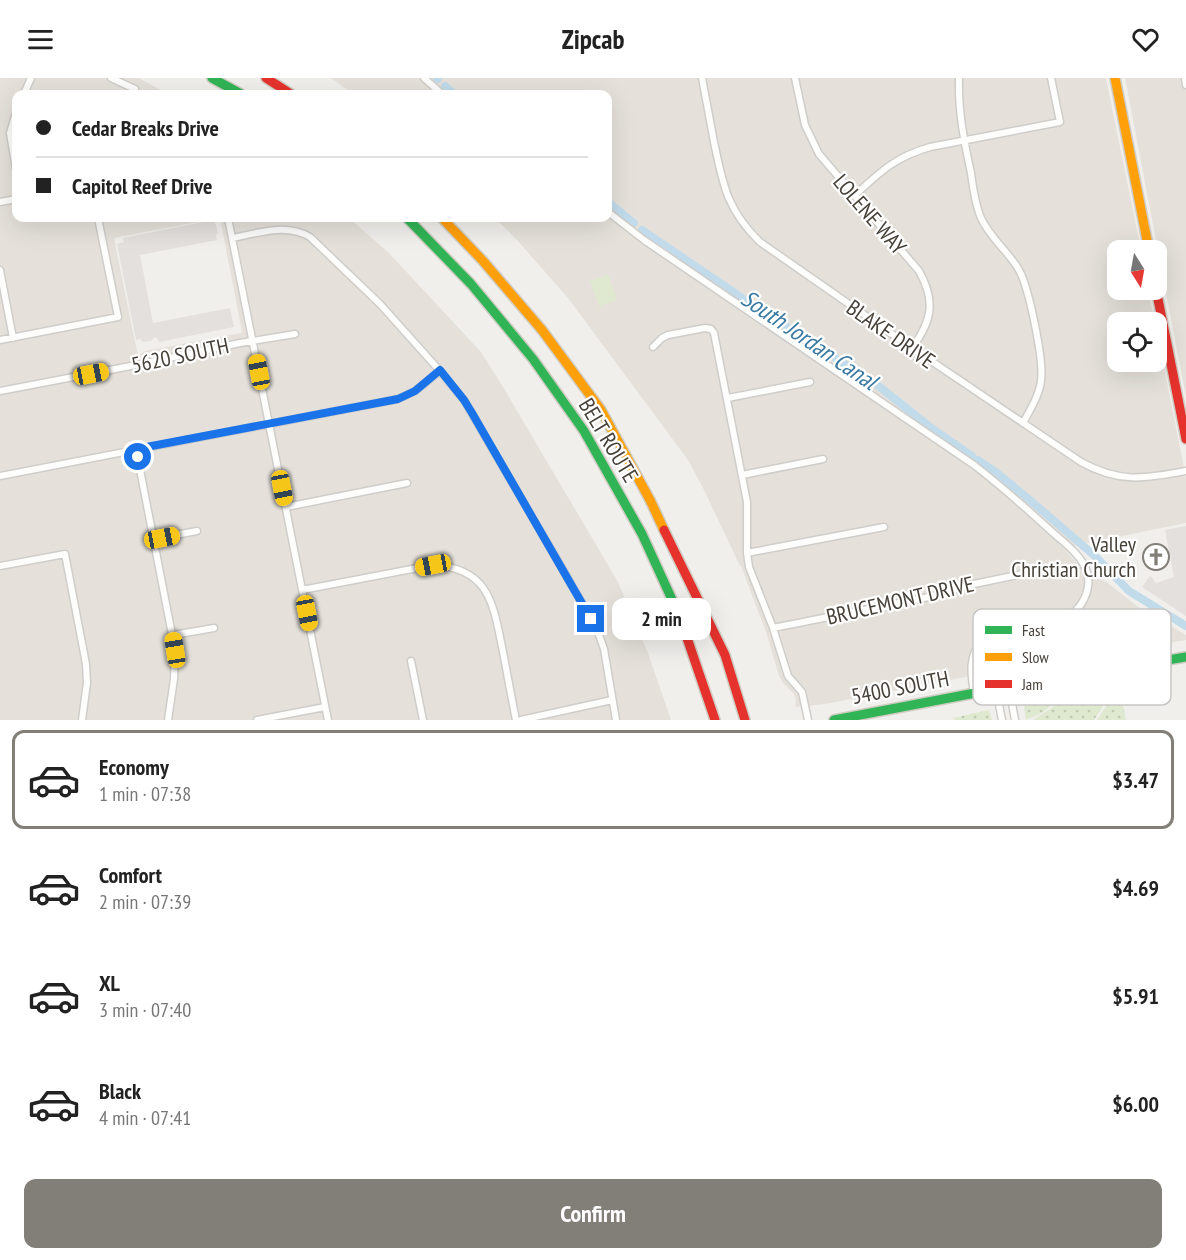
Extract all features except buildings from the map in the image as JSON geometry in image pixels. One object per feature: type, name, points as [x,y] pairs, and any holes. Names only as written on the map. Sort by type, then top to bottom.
[{"type":"main road","points":[[212,78],[234,90]]},
{"type":"main road","points":[[266,78],[285,90]]},
{"type":"main road","points":[[1115,78],[1147,240]]},
{"type":"main road","name":"BELT ROUTE","points":[[411,222],[471,284],[526,351],[584,431],[642,534],[666,586],[695,658],[715,720]]},
{"type":"main road","name":"BELT ROUTE","points":[[446,222],[483,261],[542,330],[602,410],[650,500],[725,655],[745,720]]},
{"type":"main road","points":[[1158,300],[1184,414],[1186,439]]},
{"type":"main road","name":"5400 SOUTH","points":[[1171,660],[1186,657]]},
{"type":"main road","name":"5400 SOUTH","points":[[834,720],[973,693]]},
{"type":"street","points":[[111,78],[131,90]]},
{"type":"street","points":[[424,78],[438,90]]},
{"type":"street","name":"BLAKE DRIVE","points":[[702,78],[724,188],[732,207],[741,220],[751,233],[771,250],[1081,462],[1107,474],[1138,478],[1186,471]]},
{"type":"street","name":"LOLENE WAY","points":[[795,78],[805,125],[813,145],[825,163],[919,271],[925,281],[930,301],[929,317],[912,348]]},
{"type":"street","points":[[959,78],[959,105],[964,140],[981,218],[1023,277],[1040,356],[1042,367],[1038,395],[1023,423]]},
{"type":"street","points":[[854,196],[879,173],[905,156],[930,147],[1060,122],[1051,78]]},
{"type":"street","points":[[1185,78],[1186,85]]},
{"type":"street","points":[[12,126],[10,133],[12,145]]},
{"type":"street","points":[[612,216],[974,465],[1022,505],[1078,557],[1087,571],[1088,588],[1077,609]]},
{"type":"street","points":[[0,340],[118,317],[99,222]]},
{"type":"street","points":[[229,222],[328,720]]},
{"type":"street","points":[[233,238],[280,229],[297,231],[310,237],[380,304],[464,400],[598,632],[604,649],[616,720]]},
{"type":"street","points":[[0,270],[14,338]]},
{"type":"street","points":[[653,347],[668,335],[705,328],[711,329],[714,333],[748,509],[749,567],[773,628],[788,676],[802,692],[808,720]]},
{"type":"street","name":"5620 SOUTH","points":[[0,391],[296,334]]},
{"type":"street","points":[[0,476],[398,399],[415,391],[440,370]]},
{"type":"street","points":[[728,398],[810,382]]},
{"type":"street","points":[[136,449],[175,650],[168,720]]},
{"type":"street","points":[[742,475],[823,459]]},
{"type":"street","points":[[286,507],[407,483]]},
{"type":"street","points":[[747,554],[884,527]]},
{"type":"street","points":[[154,539],[197,531]]},
{"type":"street","points":[[0,566],[65,554],[86,664],[87,683],[82,720]]},
{"type":"street","points":[[302,590],[433,565],[448,566],[470,575],[480,584],[491,602],[516,720]]},
{"type":"street","name":"BRUCEMONT DRIVE","points":[[773,628],[929,597],[969,585],[1027,573]]},
{"type":"street","points":[[173,635],[214,628]]},
{"type":"street","points":[[973,656],[971,677],[973,688]]},
{"type":"street","points":[[411,661],[423,720]]},
{"type":"street","points":[[521,720],[612,700]]},
{"type":"street","points":[[999,705],[1002,720]]},
{"type":"street","points":[[1012,705],[1015,720]]},
{"type":"street","points":[[257,720],[325,706]]},
{"type":"shaded area","points":[[0,78],[139,78],[161,90],[12,90],[12,222],[197,222],[114,238],[138,356],[145,351],[242,332],[221,222],[354,222],[388,252],[481,352],[618,582],[648,653],[671,720],[0,720]]},
{"type":"shaded area","points":[[331,78],[1106,78],[1139,240],[1107,240],[1107,300],[1150,300],[1153,312],[1107,312],[1107,372],[1165,372],[1186,478],[1186,523],[1063,548],[1078,564],[1142,609],[973,609],[973,676],[825,704],[795,707],[794,694],[779,676],[766,632],[741,566],[688,460],[568,298],[499,222],[612,222],[612,90],[348,90]]},
{"type":"shaded area","points":[[1125,78],[1186,78],[1186,397],[1167,298],[1167,240],[1156,240]]},
{"type":"shaded area","points":[[203,222],[214,222],[218,233],[217,240],[140,255],[153,323],[230,308],[234,327],[159,342],[155,337],[151,341],[136,340],[117,244],[124,242],[123,238]]},
{"type":"shaded area","points":[[1186,526],[1186,616],[1142,587],[1150,576],[1156,583],[1174,577],[1165,530]]},
{"type":"shaded area","points":[[1171,626],[1186,635],[1186,640],[1171,643]]},
{"type":"green space","points":[[608,275],[617,300],[599,306],[590,281]]},
{"type":"green space","points":[[1025,705],[1052,705],[1026,720]]},
{"type":"green space","points":[[1055,705],[1104,705],[1094,720],[1033,720]]},
{"type":"green space","points":[[1107,705],[1123,705],[1126,720],[1097,720]]},
{"type":"green space","points":[[989,710],[992,720],[952,718]]},
{"type":"waterway","name":"South Jordan Canal","points":[[445,86],[450,90]]},
{"type":"waterway","name":"South Jordan Canal","points":[[612,205],[634,223]]},
{"type":"waterway","name":"South Jordan Canal","points":[[642,230],[757,308],[876,384],[930,427],[972,456]]},
{"type":"waterway","name":"South Jordan Canal","points":[[978,460],[997,473],[1096,557],[1129,591],[1158,609]]},
{"type":"waterway","name":"South Jordan Canal","points":[[1171,617],[1186,626]]},
{"type":"traffic: fast","points":[[212,78],[234,90]]},
{"type":"traffic: fast","points":[[411,222],[471,284],[533,359],[584,431],[642,534],[686,635]]},
{"type":"traffic: fast","points":[[1171,660],[1186,657]]},
{"type":"traffic: fast","points":[[834,720],[973,693]]},
{"type":"traffic: slow","points":[[1115,78],[1147,240]]},
{"type":"traffic: slow","points":[[446,222],[483,261],[542,330],[601,410],[664,530]]},
{"type":"traffic: jam","points":[[266,78],[285,90]]},
{"type":"traffic: jam","points":[[1158,300],[1186,439]]},
{"type":"traffic: jam","points":[[664,530],[725,655],[745,720]]},
{"type":"traffic: jam","points":[[686,635],[715,720]]},
{"type":"place","name":"Valley Christian Church","points":[[1156,557]]},
{"type":"route","points":[[138,457],[136,449],[398,399],[415,391],[440,370],[472,413],[591,619]]}]
